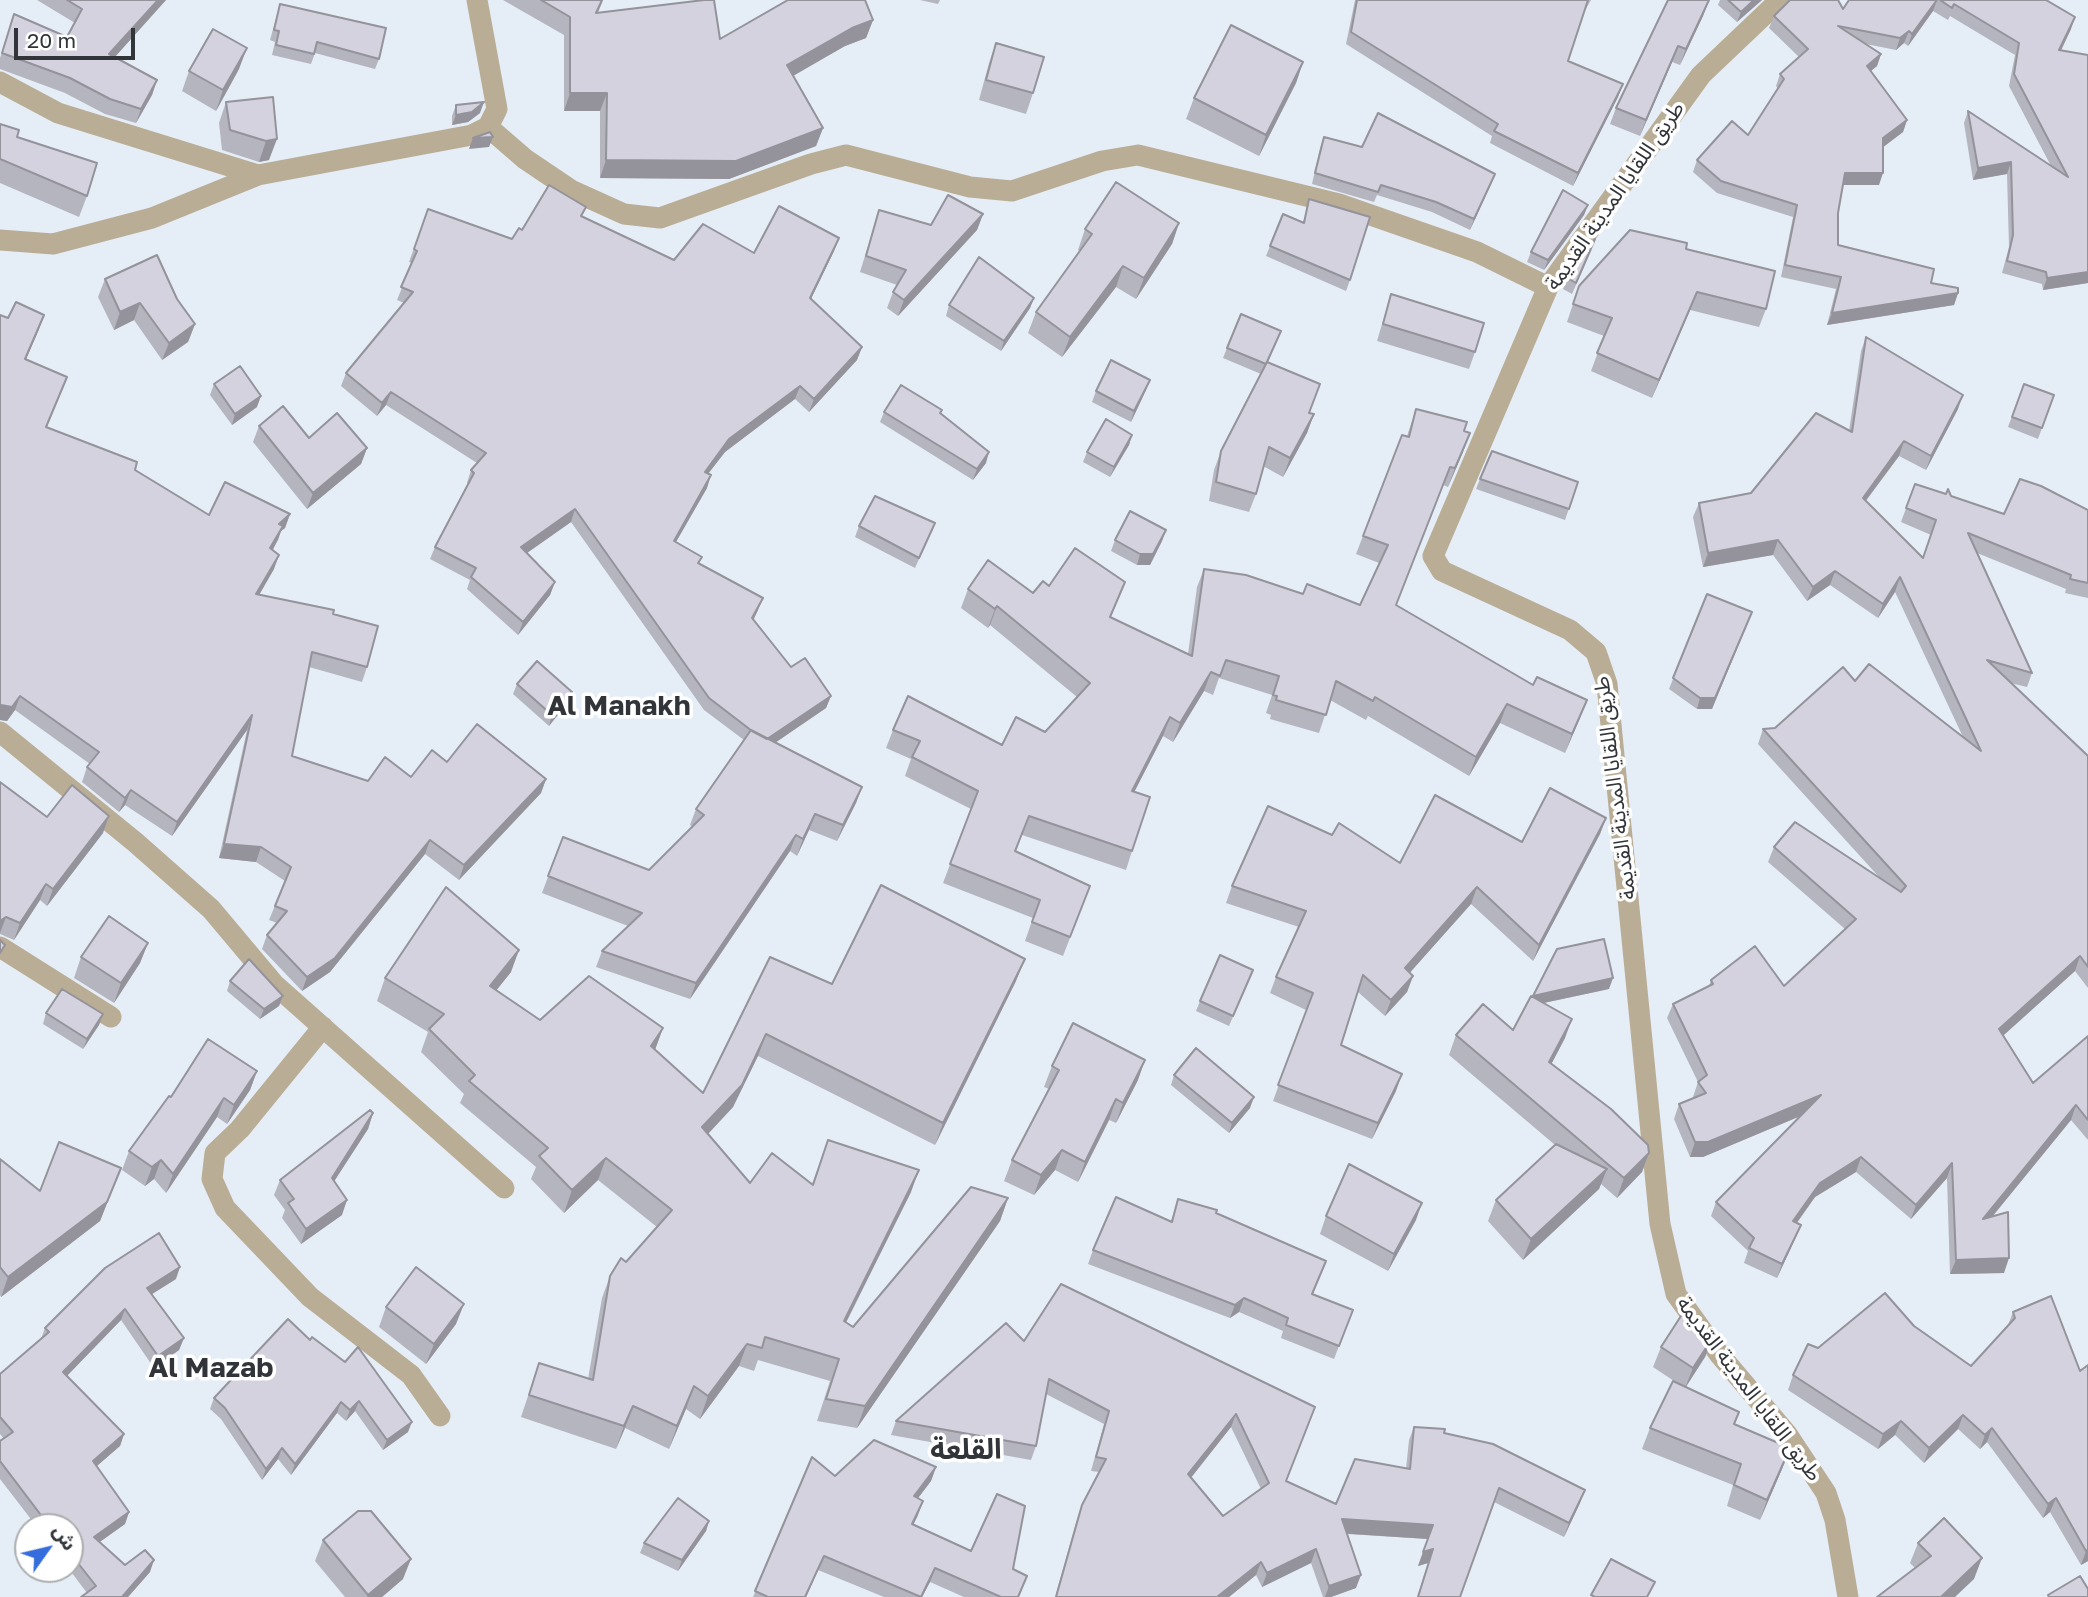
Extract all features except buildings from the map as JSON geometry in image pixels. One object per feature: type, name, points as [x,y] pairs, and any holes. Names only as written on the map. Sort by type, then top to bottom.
[{"type":"street","points":[[0,240],[53,244],[152,218],[258,175],[472,135],[488,127],[496,109],[477,0]]},
{"type":"street","name":"طريق اللقايا المدينة القديمة","points":[[1780,0],[1701,75],[1548,287],[1433,556],[1442,571],[1570,630],[1596,652],[1606,684],[1660,1224],[1676,1293],[1719,1354],[1787,1434],[1826,1493],[1835,1520],[1848,1597]]},
{"type":"street","points":[[0,82],[58,113],[258,175]]},
{"type":"street","points":[[488,127],[525,159],[571,190],[624,214],[660,218],[811,164],[846,155],[970,187],[1012,191],[1102,160],[1138,155],[1339,204],[1477,252],[1548,287]]},
{"type":"street","points":[[0,732],[135,842],[211,909],[274,984],[504,1188]]},
{"type":"street","points":[[0,947],[111,1017]]},
{"type":"street","points":[[323,1027],[240,1129],[215,1153],[212,1179],[225,1208],[310,1297],[411,1375],[440,1416]]},
{"type":"district","name":"Al Manakh","points":[[619,706]]},
{"type":"district","name":"Al Mazab","points":[[211,1368]]},
{"type":"district","name":"القلعة","points":[[966,1450]]}]
